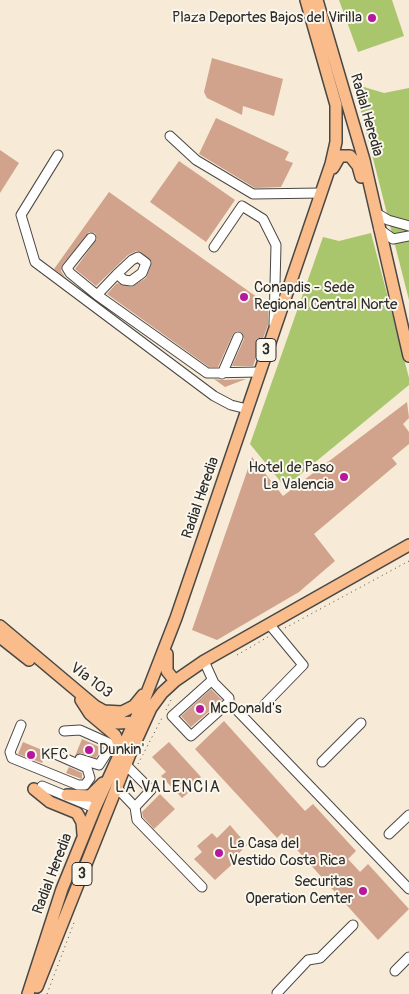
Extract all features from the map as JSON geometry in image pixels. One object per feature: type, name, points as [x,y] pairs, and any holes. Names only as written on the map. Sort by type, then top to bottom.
[{"type":"main road","name":"Radial Heredia","points":[[126,765],[135,722],[176,618],[274,325],[322,193],[336,142],[336,105],[306,0]]},
{"type":"main road","name":"Radial Heredia","points":[[317,0],[362,152],[409,356]]},
{"type":"main road","points":[[322,193],[340,156],[345,154],[355,159],[400,335],[409,362]]},
{"type":"main road","name":"Radial Heredia","points":[[35,994],[116,787],[152,708],[162,693],[175,686],[204,661],[272,629],[409,545]]},
{"type":"main road","points":[[175,686],[167,671],[165,662],[176,618]]},
{"type":"main road","name":"Vía 103","points":[[0,626],[95,706],[110,713],[122,712],[134,706],[144,694],[157,667]]},
{"type":"main road","name":"Vía 103","points":[[0,639],[81,700]]},
{"type":"main road","points":[[81,700],[107,720],[118,723],[135,722],[152,708]]},
{"type":"main road","points":[[81,700],[90,714],[115,735],[126,765]]},
{"type":"main road","name":"Radial Heredia","points":[[28,994],[51,920],[95,808],[113,769],[126,765]]},
{"type":"main road","points":[[66,795],[90,796],[99,789],[113,769]]},
{"type":"main road","points":[[38,787],[50,802],[77,812],[82,822],[82,840]]},
{"type":"main road","points":[[42,976],[59,913],[97,819],[95,808]]},
{"type":"lane","points":[[170,136],[196,160],[253,194],[322,193]]},
{"type":"lane","points":[[58,155],[21,215],[35,262],[214,396],[231,405],[247,409]]},
{"type":"lane","points":[[214,247],[242,206],[263,219],[276,245],[274,325]]},
{"type":"lane","points":[[376,213],[409,232]]},
{"type":"lane","points":[[379,229],[393,239],[409,232]]},
{"type":"lane","points":[[91,238],[67,268],[70,273],[97,295],[207,373],[259,372]]},
{"type":"lane","points":[[97,295],[117,274]]},
{"type":"lane","points":[[222,374],[238,337]]},
{"type":"lane","points":[[265,704],[303,665],[272,629]]},
{"type":"lane","points":[[204,661],[214,682],[229,698],[229,702],[409,890]]},
{"type":"lane","points":[[214,682],[210,682],[172,716],[188,740],[229,702]]},
{"type":"lane","points":[[322,762],[361,723]]},
{"type":"lane","points":[[21,725],[10,752],[12,758],[78,786],[85,785],[90,778],[87,768],[56,752],[94,765],[102,762],[108,751],[108,743],[103,739],[80,730],[64,730]]},
{"type":"lane","points":[[126,765],[151,791],[134,808]]},
{"type":"lane","points":[[38,787],[66,795],[95,808]]},
{"type":"lane","points":[[116,787],[134,808],[137,820],[202,887]]},
{"type":"lane","points":[[389,834],[409,815]]},
{"type":"lane","points":[[276,993],[308,960],[320,958],[353,925]]},
{"type":"lane","points":[[395,971],[409,957]]},
{"type":"path","points":[[233,656],[272,629],[409,561]]},
{"type":"path","points":[[126,765],[175,686]]},
{"type":"path","points":[[47,994],[60,960]]},
{"type":"green space","name":"Plaza Deportes Bajos del Virilla","points":[[339,0],[392,0],[404,36],[358,52]]},
{"type":"green space","points":[[354,84],[384,93],[409,88],[409,300]]},
{"type":"green space","points":[[371,233],[409,378],[409,385],[285,487],[250,444],[323,237],[339,241]]},
{"type":"building","points":[[212,58],[283,79],[274,116],[243,106],[242,115],[207,98],[204,92]]},
{"type":"building","points":[[216,118],[289,152],[285,160],[293,163],[281,187],[255,188],[199,154]]},
{"type":"building","points":[[0,150],[19,163],[0,193]]},
{"type":"building","points":[[179,161],[235,200],[206,242],[150,202]]},
{"type":"building","points":[[109,192],[268,305],[268,325],[253,366],[232,366],[244,339],[241,332],[237,331],[233,334],[218,367],[209,367],[107,294],[117,283],[131,287],[146,278],[152,262],[141,252],[136,251],[128,255],[96,286],[75,269],[97,239],[95,233],[89,232],[62,265],[61,271],[65,277],[54,269]]},
{"type":"building","points":[[214,379],[222,380],[246,379],[225,387]]},
{"type":"building","points":[[407,402],[409,418],[403,424],[409,432],[409,444],[392,458],[397,464],[314,534],[335,561],[299,592],[217,640],[192,630],[252,457],[283,496]]},
{"type":"building","points":[[211,689],[222,700],[191,727],[181,716]]},
{"type":"building","points":[[224,721],[305,811],[313,804],[356,851],[348,859],[360,872],[368,864],[409,909],[378,940],[282,833],[277,838],[195,749]]},
{"type":"building","name":"Dunkin'","points":[[82,739],[102,748],[96,758],[81,753],[75,756]]},
{"type":"building","name":"KFC","points":[[23,742],[47,752],[42,763],[18,754]]},
{"type":"building","points":[[169,742],[201,777],[186,791],[188,793],[182,798],[161,776],[166,772],[152,757]]},
{"type":"building","points":[[69,767],[82,773],[82,779],[66,773]]},
{"type":"building","points":[[160,794],[175,809],[154,829],[143,817],[142,812]]},
{"type":"building","name":"La Casa del Vestido Costa Rica","points":[[230,825],[247,845],[237,855],[239,858],[215,880],[194,859],[202,852],[197,846],[212,833],[217,838]]},
{"type":"place","name":"Plaza Deportes Bajos del Virilla","points":[[372,18]]},
{"type":"place","name":"Conapdis - Sede Regional Central Norte","points":[[244,297]]},
{"type":"place","name":"Hotel de Paso La Valencia","points":[[344,477]]},
{"type":"place","name":"McDonald's","points":[[200,709]]},
{"type":"place","name":"Dunkin'","points":[[89,750]]},
{"type":"place","name":"KFC","points":[[31,755]]},
{"type":"place","name":"La Casa del Vestido Costa Rica","points":[[219,853]]},
{"type":"place","name":"Securitas Operation Center","points":[[363,891]]},
{"type":"district","name":"LA VALENCIA","points":[[168,788]]}]
